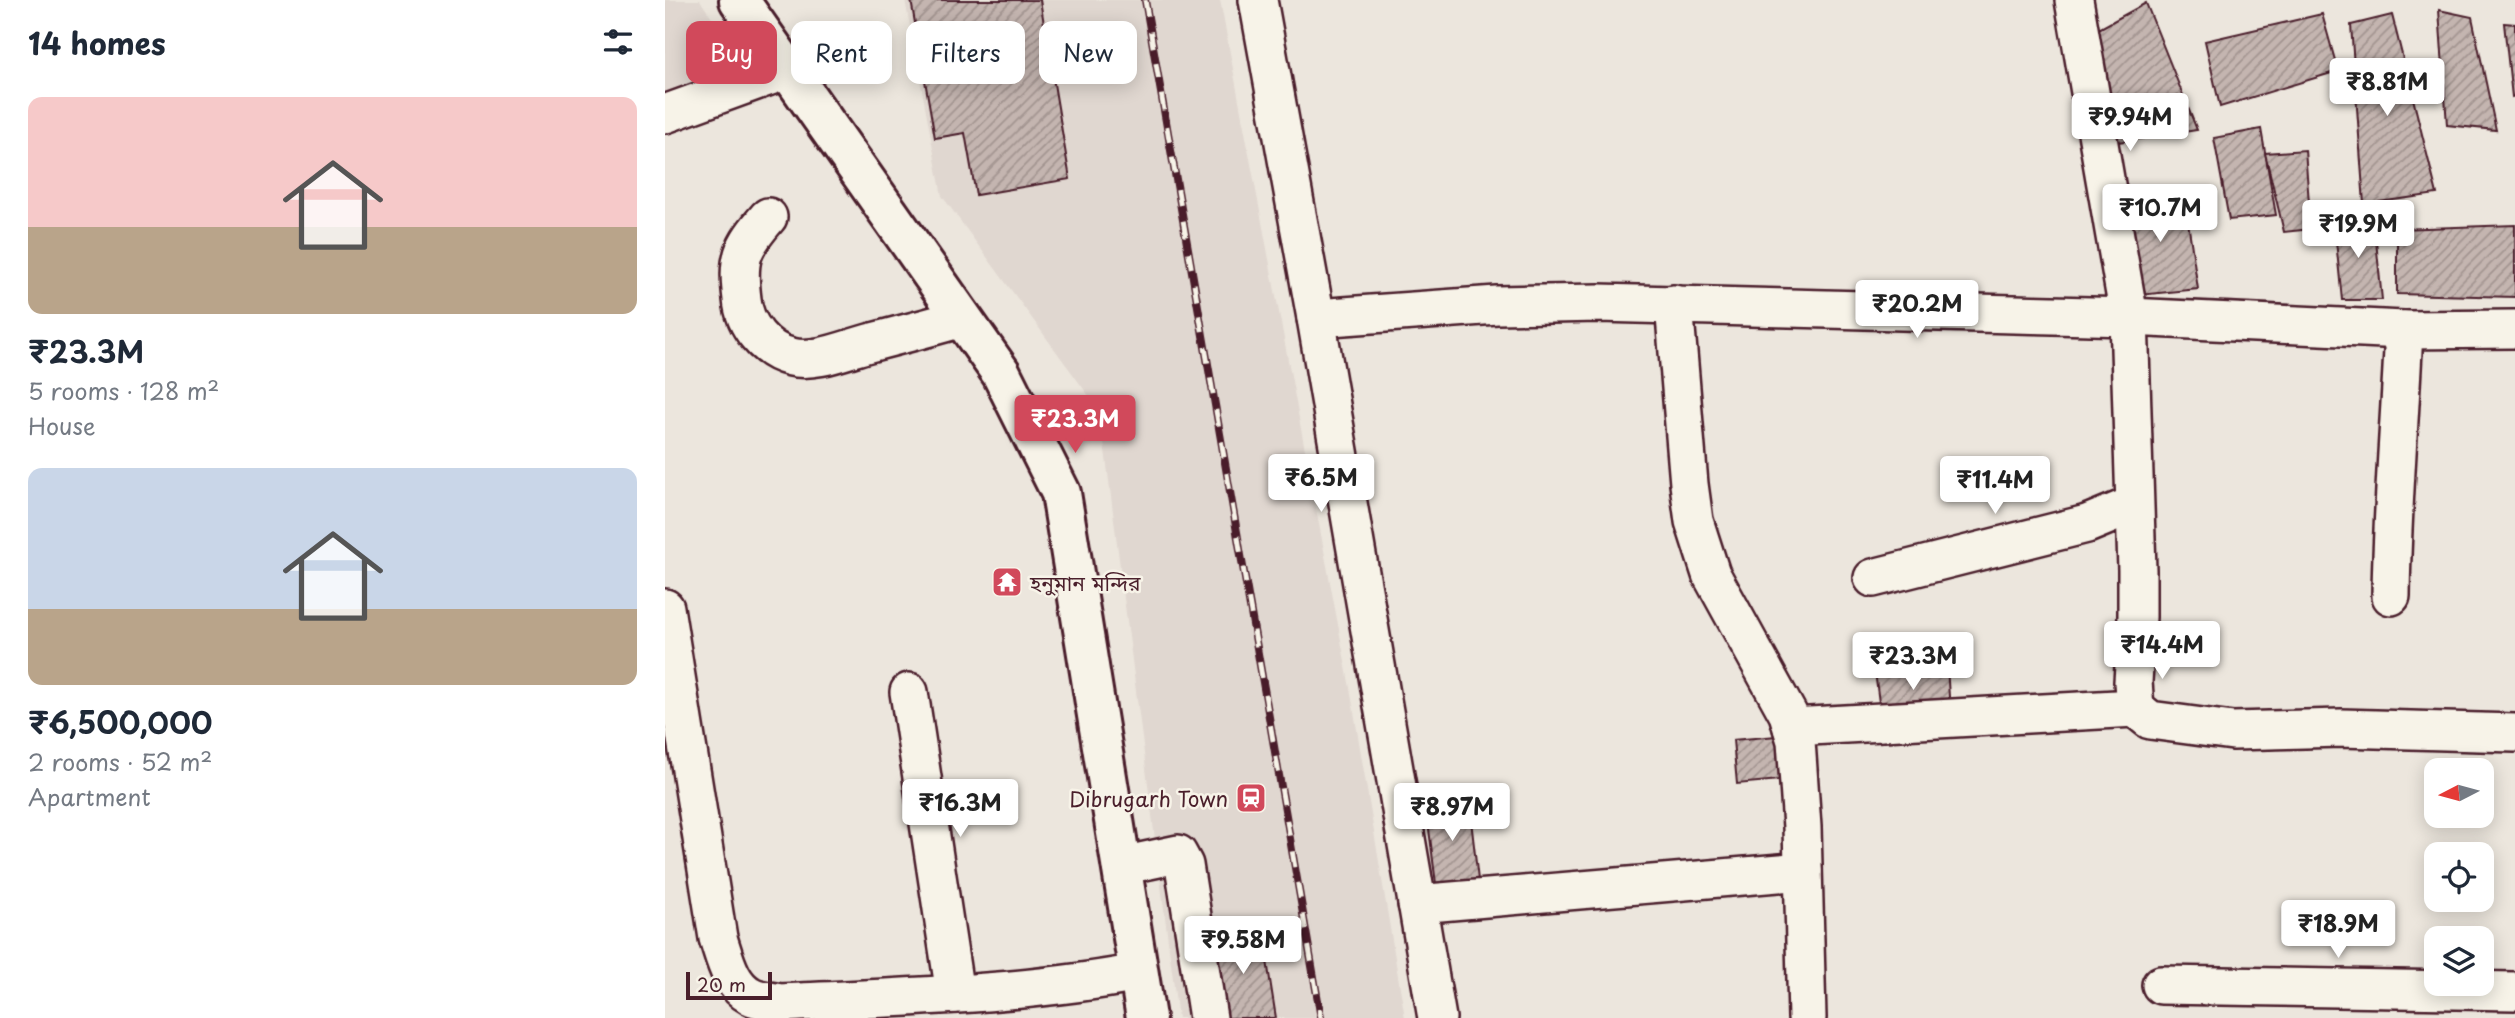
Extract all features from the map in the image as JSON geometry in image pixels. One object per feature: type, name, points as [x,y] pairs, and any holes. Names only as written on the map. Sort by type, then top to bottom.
[{"type":"main road","points":[[739,0],[1001,373],[1061,493],[1146,1018]]},
{"type":"street","points":[[1258,0],[1317,318],[1437,1018]]},
{"type":"street","points":[[2074,0],[2129,317],[2137,570],[2133,682],[2135,708]]},
{"type":"street","points":[[665,114],[789,69]]},
{"type":"street","points":[[768,217],[741,253],[739,278],[742,306],[755,332],[770,348],[792,357],[817,357],[962,318]]},
{"type":"street","points":[[1317,318],[1497,305],[1674,304],[2129,317],[2404,330],[2515,330]]},
{"type":"street","points":[[1674,304],[1689,484],[1702,552],[1711,574],[1788,714],[1796,741],[1807,1018]]},
{"type":"street","points":[[2391,596],[2404,330]]},
{"type":"street","points":[[1873,578],[2087,524],[2133,505]]},
{"type":"street","points":[[665,608],[718,938],[731,975],[751,996],[779,1003],[955,994],[1138,973]]},
{"type":"street","points":[[909,692],[955,994]]},
{"type":"street","points":[[1792,727],[2135,708],[2150,720],[2233,731],[2341,728],[2515,733]]},
{"type":"street","points":[[1121,866],[1178,854],[1184,865],[1208,1018]]},
{"type":"street","points":[[1417,904],[1803,871]]},
{"type":"street","points":[[2161,985],[2515,991]]},
{"type":"shaded area","points":[[665,0],[700,0],[714,21],[686,21],[686,84],[690,84],[665,93]]},
{"type":"shaded area","points":[[905,0],[1220,0],[1350,688],[1405,1018],[1178,1018],[1100,411],[942,196],[921,84],[1025,84],[1025,21],[909,21]]},
{"type":"building","points":[[911,0],[1040,0],[1044,21],[1039,21],[1039,84],[1054,84],[1070,179],[976,195],[965,133],[935,138],[926,84],[1025,84],[1025,21],[915,21]]},
{"type":"building","points":[[2146,3],[2197,130],[2111,143],[2093,32]]},
{"type":"building","points":[[2439,10],[2472,17],[2496,130],[2447,125]]},
{"type":"building","points":[[2322,14],[2338,71],[2220,107],[2205,41]]},
{"type":"building","points":[[2392,15],[2437,194],[2364,204],[2351,25]]},
{"type":"building","points":[[2504,23],[2515,24],[2515,96],[2512,97]]},
{"type":"building","points":[[2261,129],[2276,215],[2229,220],[2214,138]]},
{"type":"building","points":[[2305,150],[2311,229],[2284,232],[2265,153]]},
{"type":"building","points":[[2184,195],[2198,289],[2139,295],[2122,197]]},
{"type":"building","points":[[2334,221],[2374,221],[2382,300],[2342,300]]},
{"type":"building","points":[[2515,225],[2515,297],[2397,294],[2397,229]]},
{"type":"building","points":[[1947,666],[1950,712],[1881,718],[1875,672]]},
{"type":"building","points":[[1788,735],[1792,779],[1737,784],[1733,740]]},
{"type":"building","points":[[1469,803],[1478,880],[1436,884],[1426,806]]},
{"type":"building","points":[[1262,929],[1276,1018],[1223,1018],[1209,938]]},
{"type":"railway","points":[[1145,0],[1321,1018]]},
{"type":"place","name":"হনুমান মন্দির","points":[[1007,582]]},
{"type":"place","name":"Dibrugarh Town","points":[[1251,798]]}]
